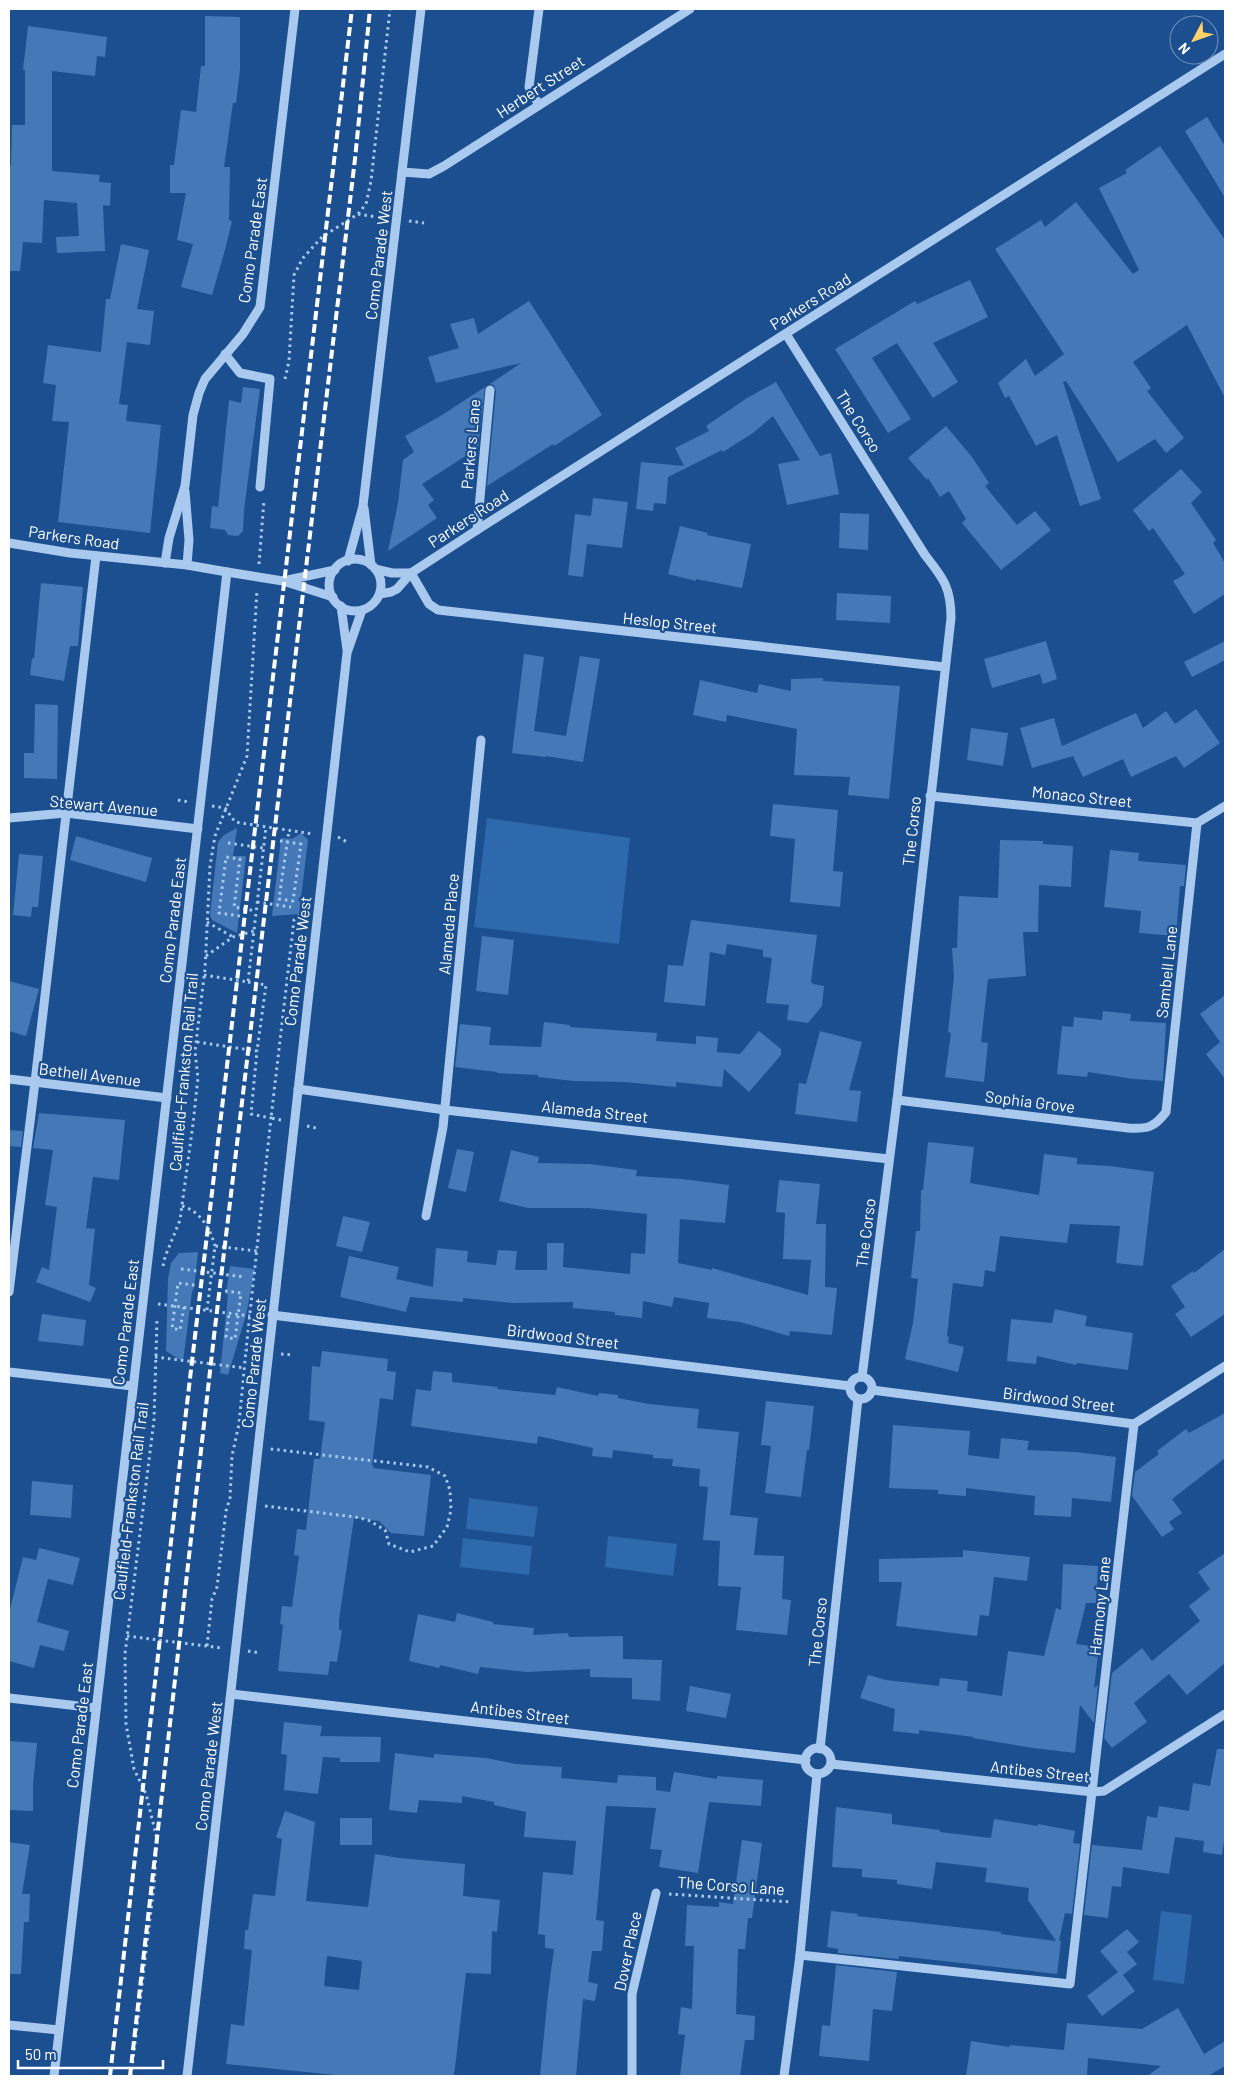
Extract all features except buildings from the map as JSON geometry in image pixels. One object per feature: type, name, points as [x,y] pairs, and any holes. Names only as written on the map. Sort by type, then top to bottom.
[{"type":"street","name":"Como Parade East","points":[[165,563],[169,538],[185,486],[198,393],[205,379],[254,320],[260,307],[295,9]]},
{"type":"street","name":"Como Parade West","points":[[348,561],[363,506],[421,9]]},
{"type":"street","points":[[539,9],[529,87],[539,105]]},
{"type":"street","name":"Herbert Street","points":[[402,172],[429,174],[690,9]]},
{"type":"street","name":"Parkers Road","points":[[380,594],[397,589],[411,573],[477,530],[1225,54]]},
{"type":"street","name":"The Corso","points":[[786,334],[925,554],[943,579],[951,599],[897,1100],[862,1376]]},
{"type":"street","points":[[225,354],[240,373],[270,379],[260,487]]},
{"type":"street","name":"Parkers Lane","points":[[477,530],[490,390]]},
{"type":"street","name":"Como Parade East","points":[[185,486],[188,540],[187,565]]},
{"type":"street","name":"Como Parade West","points":[[363,506],[373,567]]},
{"type":"street","name":"Parkers Road","points":[[9,543],[96,556],[187,565],[283,581],[333,597]]},
{"type":"street","points":[[9,1292],[96,556]]},
{"type":"street","points":[[373,567],[380,576],[380,594],[369,607],[362,610],[348,610],[341,606],[333,597],[330,583],[335,570],[348,561],[356,559],[392,573],[411,573]]},
{"type":"street","name":"Parkers Road","points":[[283,581],[335,570]]},
{"type":"street","name":"Como Parade East","points":[[54,2076],[227,572]]},
{"type":"street","name":"Heslop Street","points":[[411,573],[429,604],[438,610],[945,667]]},
{"type":"street","name":"Como Parade West","points":[[341,606],[348,653]]},
{"type":"street","name":"Como Parade West","points":[[187,2076],[260,1448],[272,1315],[348,653],[362,610]]},
{"type":"street","name":"Alameda Place","points":[[426,1216],[445,1110],[481,740]]},
{"type":"street","name":"Monaco Street","points":[[930,796],[1197,823]]},
{"type":"street","points":[[1197,823],[1225,806]]},
{"type":"street","name":"Stewart Avenue","points":[[9,818],[66,813],[198,829]]},
{"type":"street","name":"Sambell Lane","points":[[1158,1122],[1166,1112],[1197,823]]},
{"type":"street","name":"Bethell Avenue","points":[[9,1079],[167,1098]]},
{"type":"street","name":"Alameda Street","points":[[298,1089],[445,1110],[889,1160]]},
{"type":"street","name":"Sophia Grove","points":[[897,1100],[1128,1128],[1146,1129],[1158,1122]]},
{"type":"street","name":"Birdwood Street","points":[[272,1315],[850,1386]]},
{"type":"street","name":"Birdwood Street","points":[[872,1390],[1134,1424],[1225,1366]]},
{"type":"street","points":[[9,1372],[132,1386]]},
{"type":"street","points":[[862,1376],[871,1382],[872,1390],[866,1398],[858,1399],[850,1393],[850,1386],[856,1378],[862,1376]]},
{"type":"street","name":"The Corso","points":[[820,1749],[858,1399]]},
{"type":"street","name":"Harmony Lane","points":[[800,1955],[1070,1984],[1134,1424]]},
{"type":"street","name":"Antibes Street","points":[[231,1694],[806,1760]]},
{"type":"street","points":[[9,1698],[96,1708]]},
{"type":"street","name":"Antibes Street","points":[[831,1764],[1093,1792],[1104,1791],[1225,1714]]},
{"type":"street","points":[[820,1749],[830,1756],[831,1764],[827,1771],[816,1774],[807,1768],[806,1760],[809,1753],[820,1749]]},
{"type":"street","points":[[784,2076],[800,1955],[816,1774]]},
{"type":"street","name":"Dover Place","points":[[632,2076],[632,1994],[656,1893]]},
{"type":"street","points":[[9,2024],[59,2030]]},
{"type":"path","points":[[282,388],[289,361],[294,275],[303,258],[322,237],[358,214],[366,204],[371,182],[390,9]]},
{"type":"path","points":[[262,543],[264,497]]},
{"type":"path","name":"Caulfield-Frankston Rail Trail","points":[[162,1274],[165,1257],[180,1220],[198,1078],[195,1051],[204,976],[210,866],[215,836],[247,756],[256,606]]},
{"type":"path","points":[[178,800],[225,808],[235,822],[334,836],[347,842]]},
{"type":"path","points":[[248,982],[266,827]]},
{"type":"path","points":[[280,841],[287,842],[294,843],[301,844],[293,901],[279,899],[286,854],[287,846],[288,838],[289,830]]},
{"type":"path","points":[[311,844],[312,834]]},
{"type":"path","points":[[248,846],[228,843],[263,848]]},
{"type":"path","points":[[240,916],[219,913],[226,857],[240,859],[234,908],[256,912]]},
{"type":"path","points":[[257,902],[291,907],[272,904]]},
{"type":"path","points":[[207,1646],[212,1599],[218,1587],[226,1511],[232,1480],[230,1472],[233,1445],[239,1424],[294,920],[302,914],[303,910]]},
{"type":"path","points":[[207,922],[233,937]]},
{"type":"path","points":[[205,956],[233,937],[254,931]]},
{"type":"path","points":[[204,976],[266,985],[251,1114],[316,1128]]},
{"type":"path","points":[[196,1042],[258,1051]]},
{"type":"path","points":[[182,1206],[205,1223],[215,1246],[207,1310]]},
{"type":"path","points":[[215,1246],[257,1251]]},
{"type":"path","points":[[197,1270],[181,1269],[246,1277],[227,1275]]},
{"type":"path","points":[[184,1308],[180,1330],[172,1328],[178,1283],[195,1285]]},
{"type":"path","points":[[225,1291],[241,1293],[235,1338],[226,1338],[229,1313]]},
{"type":"path","name":"Caulfield-Frankston Rail Trail","points":[[131,2076],[154,1885],[157,1839],[146,1794],[134,1769],[126,1724],[125,1654],[154,1420],[158,1298]]},
{"type":"path","points":[[158,1304],[250,1316]]},
{"type":"path","points":[[246,1350],[294,1355]]},
{"type":"path","points":[[155,1357],[245,1368]]},
{"type":"path","points":[[253,1504],[368,1520],[385,1530],[390,1544],[410,1552],[433,1546],[447,1527],[451,1510],[450,1490],[445,1476],[428,1467],[260,1448]]},
{"type":"path","points":[[127,1636],[260,1653]]},
{"type":"path","name":"The Corso Lane","points":[[656,1893],[805,1902]]},
{"type":"shaded area","points":[[487,818],[630,838],[619,944],[474,927]]},
{"type":"shaded area","points":[[469,1498],[538,1507],[534,1537],[466,1529]]},
{"type":"shaded area","points":[[608,1536],[677,1544],[673,1576],[605,1567]]},
{"type":"shaded area","points":[[463,1538],[532,1546],[529,1575],[460,1567]]},
{"type":"shaded area","points":[[1161,1911],[1192,1915],[1184,1984],[1153,1980]]},
{"type":"railway","points":[[110,2076],[180,1463],[352,9]]},
{"type":"railway","points":[[130,2076],[214,1336],[355,159],[370,9]]}]
